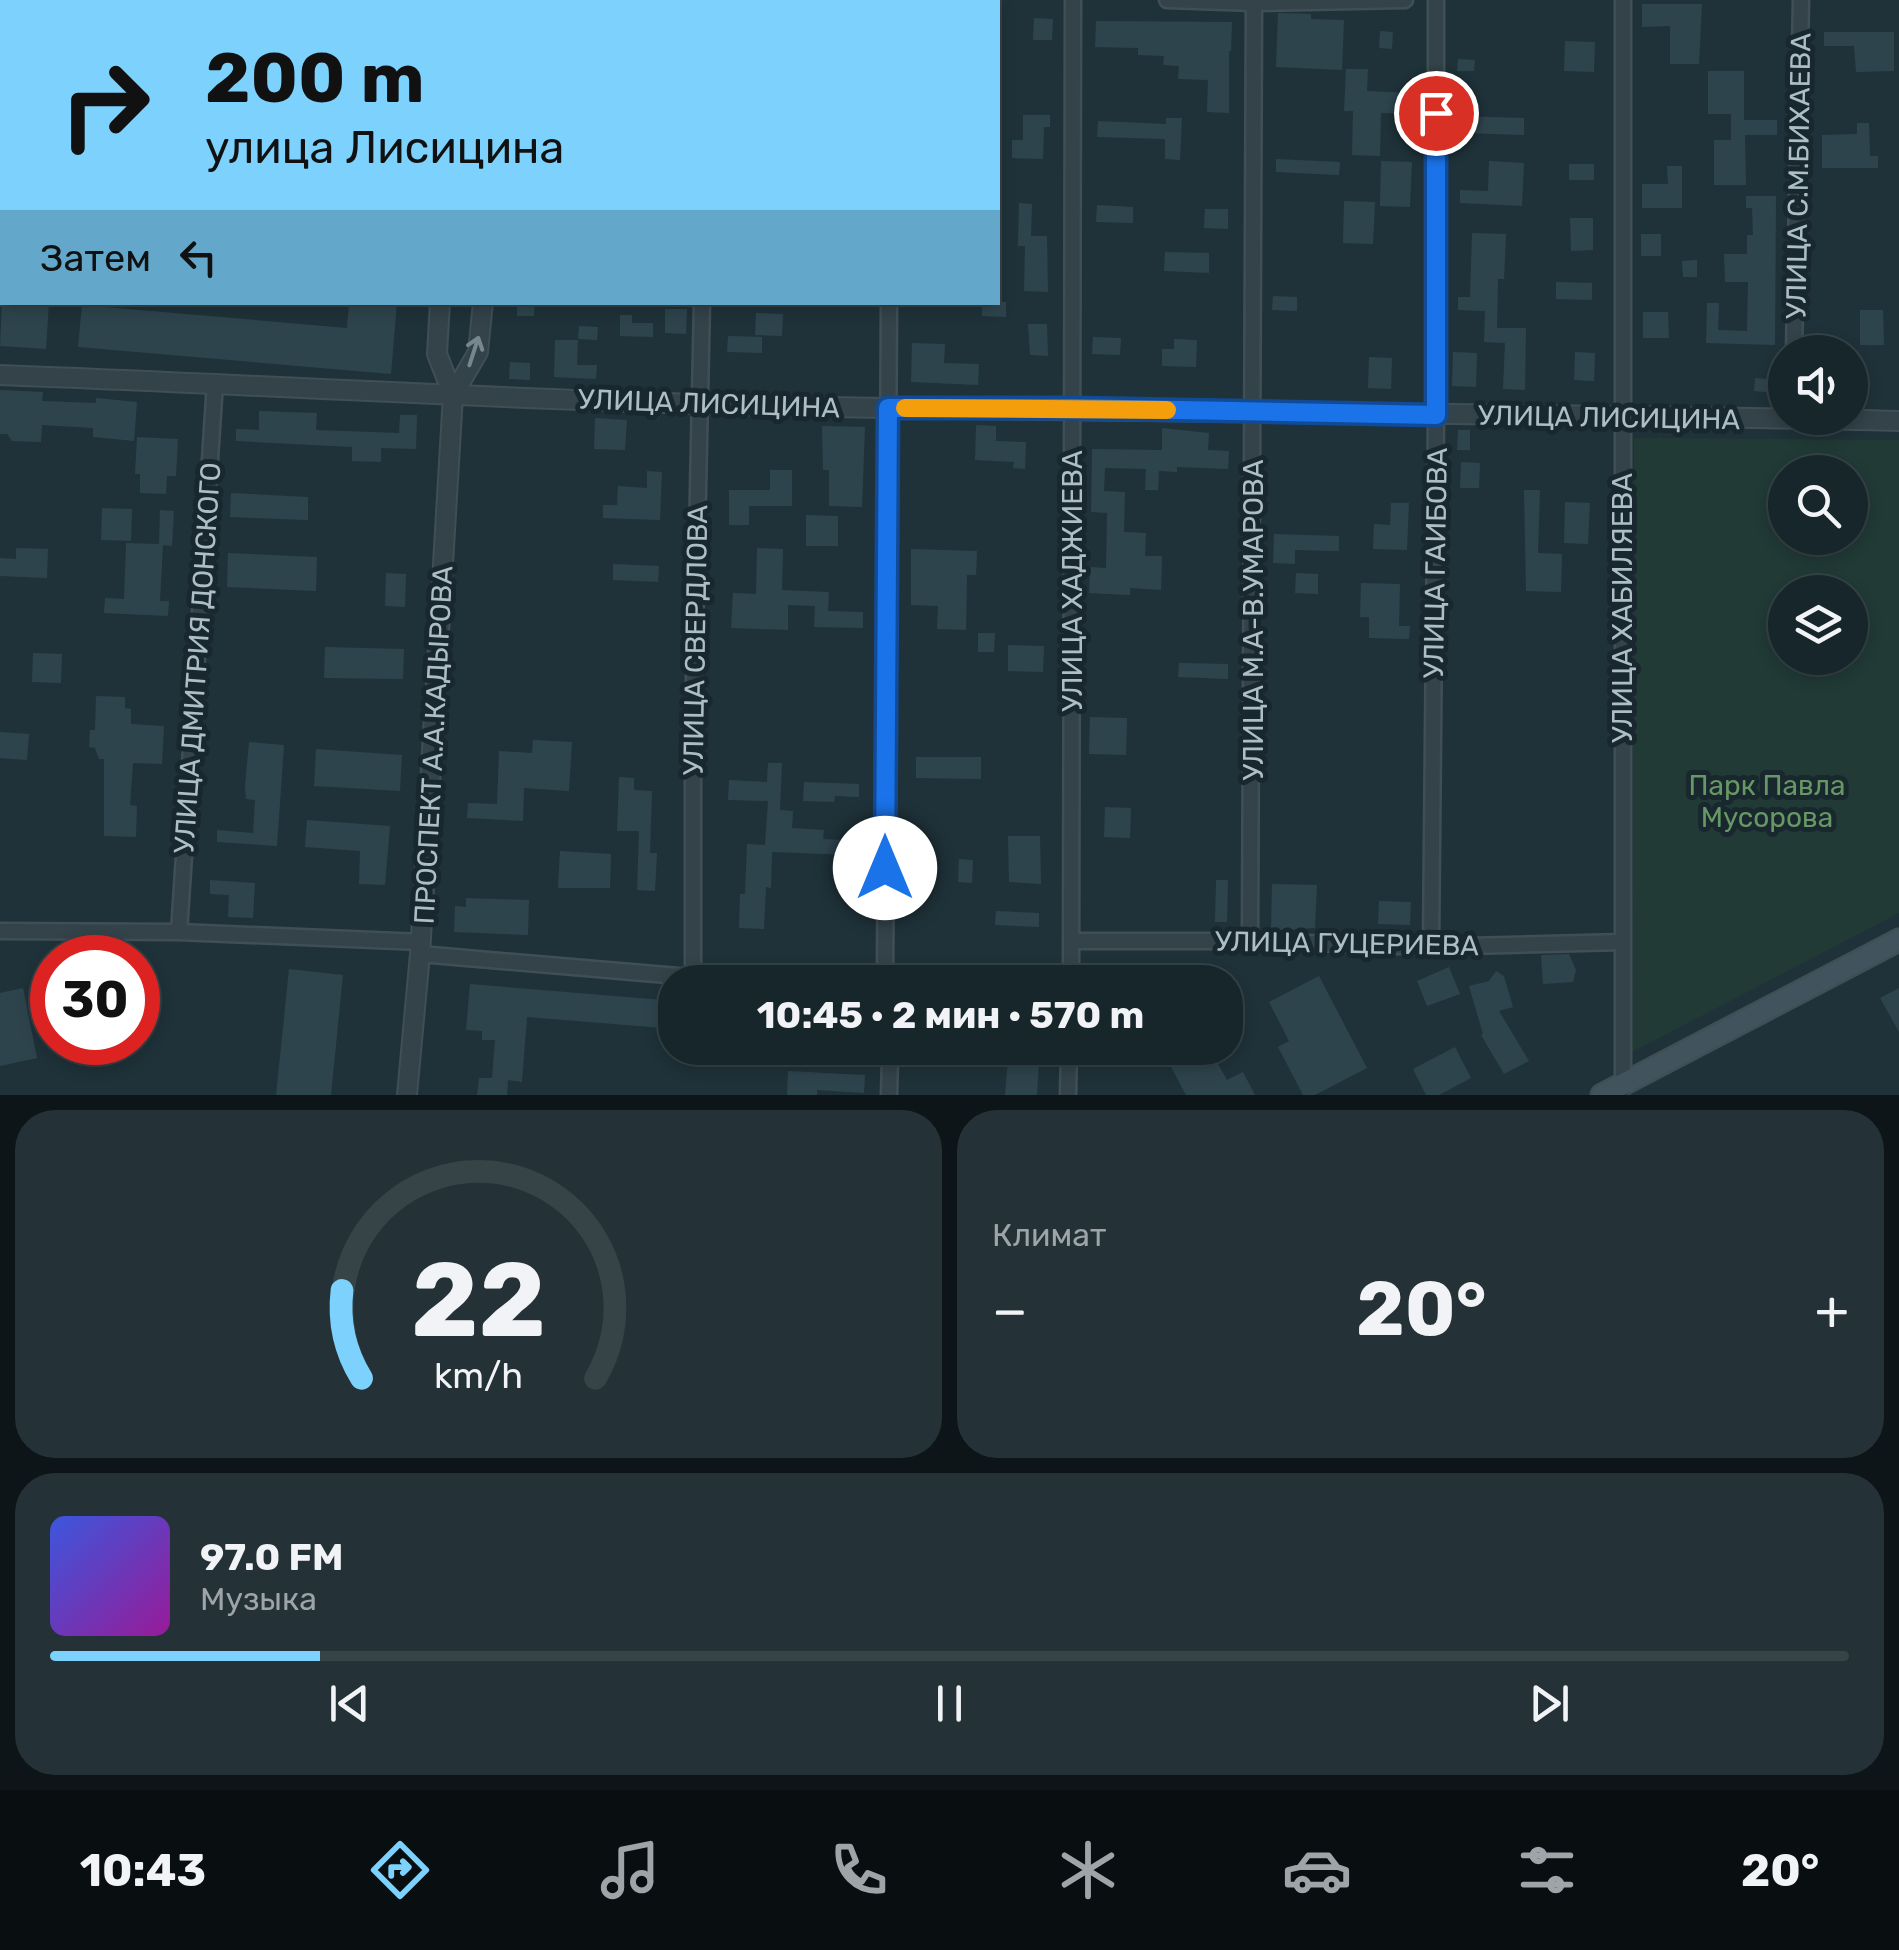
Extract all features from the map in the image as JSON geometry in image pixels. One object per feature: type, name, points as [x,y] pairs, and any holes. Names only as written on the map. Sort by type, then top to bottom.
[{"type":"main road","points":[[1602,1095],[1623,1089],[1899,940]]},
{"type":"street","name":"УЛИЦА ХАДЖИЕВА","points":[[1071,965],[1073,0]]},
{"type":"street","points":[[1167,0],[1406,0]]},
{"type":"street","name":"УЛИЦА ГАИБОВА","points":[[1431,947],[1436,0]]},
{"type":"street","name":"УЛИЦА ХАБИЛЯЕВА","points":[[1623,0],[1623,1089]]},
{"type":"street","name":"УЛИЦА С.М.БИХАЕВА","points":[[1794,335],[1801,0]]},
{"type":"street","name":"УЛИЦА М.А-В.УМАРОВА","points":[[1250,941],[1254,2]]},
{"type":"street","name":"ПРОСПЕКТ А.А.КАДЫРОВА","points":[[407,1095],[421,948],[453,395],[437,354],[440,305]]},
{"type":"street","name":"ПРОСПЕКТ А.А.КАДЫРОВА","points":[[453,395],[478,352],[483,305]]},
{"type":"street","name":"УЛИЦА СВЕРДЛОВА","points":[[693,965],[702,305]]},
{"type":"street","points":[[885,965],[889,305]]},
{"type":"street","name":"УЛИЦА ЛИСИЦИНА","points":[[0,374],[699,404],[1768,418]]},
{"type":"street","name":"УЛИЦА ДМИТРИЯ ДОНСКОГО","points":[[179,932],[214,383]]},
{"type":"street","name":"УЛИЦА ЛИСИЦИНА","points":[[1868,421],[1899,422]]},
{"type":"street","points":[[0,931],[179,932],[421,948],[658,974]]},
{"type":"street","name":"УЛИЦА ГУЦЕРИЕВА","points":[[1071,941],[1431,947],[1624,942]]},
{"type":"street","points":[[889,1095],[890,1065]]},
{"type":"street","points":[[1068,1095],[1069,1065]]},
{"type":"green space","name":"Парк Павла Мусорова","points":[[1634,438],[1899,440],[1899,913],[1632,1052]]},
{"type":"building","points":[[1642,4],[1702,4],[1699,64],[1670,64],[1670,26],[1642,27]]},
{"type":"building","points":[[1278,13],[1344,20],[1342,70],[1276,67]]},
{"type":"building","points":[[1034,18],[1053,19],[1052,40],[1033,40]]},
{"type":"building","points":[[1096,21],[1232,22],[1229,113],[1207,112],[1208,80],[1178,79],[1179,66],[1163,65],[1164,56],[1138,55],[1138,48],[1095,47]]},
{"type":"building","points":[[1380,31],[1393,32],[1392,49],[1379,48]]},
{"type":"building","points":[[1824,32],[1894,32],[1894,71],[1856,72],[1854,46],[1824,46]]},
{"type":"building","points":[[1565,41],[1595,42],[1594,72],[1564,71]]},
{"type":"building","points":[[1458,59],[1475,60],[1474,71],[1457,71]]},
{"type":"building","points":[[1346,69],[1368,69],[1367,91],[1411,93],[1410,114],[1381,113],[1380,156],[1352,155],[1353,111],[1344,111]]},
{"type":"building","points":[[1708,71],[1744,71],[1744,120],[1777,120],[1777,135],[1745,135],[1746,185],[1714,185],[1714,140],[1731,140],[1731,114],[1708,114]]},
{"type":"building","points":[[1023,115],[1050,115],[1050,127],[1044,127],[1043,159],[1012,158],[1012,140],[1023,140]]},
{"type":"building","points":[[1460,116],[1524,118],[1524,135],[1460,133]]},
{"type":"building","points":[[1166,118],[1182,118],[1180,160],[1165,159],[1165,139],[1097,137],[1098,121],[1166,124]]},
{"type":"building","points":[[1857,123],[1869,123],[1870,156],[1878,156],[1878,168],[1822,168],[1822,135],[1857,134]]},
{"type":"building","points":[[1276,159],[1340,162],[1339,175],[1276,172]]},
{"type":"building","points":[[1381,161],[1412,162],[1410,207],[1380,206]]},
{"type":"building","points":[[1489,161],[1524,163],[1522,206],[1460,203],[1460,190],[1488,191]]},
{"type":"building","points":[[1569,164],[1594,164],[1594,180],[1569,180]]},
{"type":"building","points":[[1667,166],[1682,166],[1682,208],[1642,208],[1642,184],[1668,184]]},
{"type":"building","points":[[1746,196],[1776,196],[1775,335],[1768,335],[1768,345],[1706,343],[1707,303],[1719,303],[1718,330],[1747,331],[1748,282],[1725,282],[1724,254],[1747,254],[1747,235],[1753,235],[1752,208],[1746,208]]},
{"type":"building","points":[[1344,201],[1375,202],[1373,244],[1343,243]]},
{"type":"building","points":[[1019,203],[1032,204],[1031,236],[1047,236],[1048,292],[1024,291],[1025,246],[1018,246]]},
{"type":"building","points":[[1097,205],[1133,207],[1133,223],[1096,222]]},
{"type":"building","points":[[1205,209],[1228,209],[1228,229],[1204,228]]},
{"type":"building","points":[[1570,218],[1593,218],[1593,250],[1571,251]]},
{"type":"building","points":[[1472,233],[1506,234],[1504,279],[1498,279],[1497,328],[1526,328],[1525,390],[1503,389],[1505,343],[1484,342],[1485,311],[1458,310],[1458,297],[1470,297]]},
{"type":"building","points":[[1641,234],[1661,234],[1661,256],[1641,256]]},
{"type":"building","points":[[1165,252],[1209,253],[1209,273],[1164,271]]},
{"type":"building","points":[[1697,260],[1697,277],[1683,277],[1682,261]]},
{"type":"building","points":[[1556,282],[1592,283],[1592,300],[1556,299]]},
{"type":"building","points":[[1273,296],[1297,297],[1297,311],[1272,310]]},
{"type":"building","points":[[1006,302],[1006,317],[982,316],[982,305]]},
{"type":"building","points":[[2,305],[49,305],[46,349],[0,346]]},
{"type":"building","points":[[82,305],[347,328],[349,305],[397,305],[391,374],[78,347]]},
{"type":"building","points":[[517,305],[535,305],[534,316],[517,316]]},
{"type":"building","points":[[665,309],[687,309],[686,334],[665,333]]},
{"type":"building","points":[[1860,310],[1883,310],[1884,345],[1868,345],[1868,335],[1860,335]]},
{"type":"building","points":[[1643,312],[1668,312],[1669,338],[1643,338]]},
{"type":"building","points":[[756,313],[783,314],[782,336],[755,335]]},
{"type":"building","points":[[620,315],[632,315],[632,323],[653,323],[653,337],[620,336]]},
{"type":"building","points":[[1028,324],[1047,324],[1048,356],[1030,355]]},
{"type":"building","points":[[579,326],[598,327],[597,340],[578,339]]},
{"type":"building","points":[[728,336],[762,337],[762,353],[727,352]]},
{"type":"building","points":[[1093,337],[1121,338],[1120,355],[1092,354]]},
{"type":"building","points":[[1174,339],[1197,340],[1196,367],[1162,366],[1162,349],[1174,349]]},
{"type":"building","points":[[555,340],[578,340],[577,365],[597,365],[596,379],[554,377]]},
{"type":"building","points":[[912,343],[945,344],[944,363],[979,364],[978,385],[911,382]]},
{"type":"building","points":[[1453,352],[1477,353],[1476,387],[1452,386]]},
{"type":"building","points":[[1575,352],[1595,353],[1594,381],[1574,380]]},
{"type":"building","points":[[1369,357],[1392,358],[1391,389],[1368,388]]},
{"type":"building","points":[[510,362],[530,363],[530,380],[509,379]]},
{"type":"building","points":[[1755,378],[1768,379],[1768,392],[1754,391]]},
{"type":"building","points":[[0,390],[43,392],[42,401],[96,403],[96,398],[137,402],[134,441],[93,437],[93,428],[42,425],[41,442],[12,441],[7,434],[0,434]]},
{"type":"building","points":[[259,411],[317,413],[316,430],[399,433],[400,415],[417,415],[416,449],[381,448],[381,462],[352,461],[352,447],[236,441],[236,429],[259,430]]},
{"type":"building","points":[[595,418],[627,420],[625,450],[594,449]]},
{"type":"building","points":[[976,425],[996,426],[996,441],[1026,442],[1025,469],[1013,468],[1014,462],[975,460]]},
{"type":"building","points":[[822,426],[865,427],[862,507],[829,506],[829,470],[823,470]]},
{"type":"building","points":[[1162,428],[1209,433],[1208,450],[1229,451],[1228,469],[1177,467],[1177,472],[1159,471],[1158,490],[1145,490],[1146,469],[1105,468],[1104,491],[1125,492],[1124,532],[1146,533],[1145,556],[1162,556],[1161,590],[1130,588],[1130,595],[1089,593],[1090,567],[1106,568],[1107,513],[1091,512],[1092,449],[1162,450]]},
{"type":"building","points":[[1458,430],[1470,430],[1470,450],[1457,450]]},
{"type":"building","points":[[137,437],[178,439],[176,476],[167,476],[166,494],[140,493],[140,474],[135,474]]},
{"type":"building","points":[[1461,462],[1480,463],[1479,488],[1460,488]]},
{"type":"building","points":[[770,470],[792,470],[792,506],[749,506],[749,525],[729,525],[729,490],[770,490]]},
{"type":"building","points":[[647,471],[662,472],[660,520],[603,518],[603,505],[617,505],[618,486],[647,488]]},
{"type":"building","points":[[1524,490],[1540,490],[1538,553],[1562,554],[1561,592],[1526,591]]},
{"type":"building","points":[[231,493],[308,497],[308,520],[230,517]]},
{"type":"building","points":[[1565,502],[1590,503],[1588,544],[1564,543]]},
{"type":"building","points":[[1391,503],[1409,503],[1407,550],[1373,549],[1374,524],[1390,525]]},
{"type":"building","points":[[102,508],[132,509],[131,541],[101,540]]},
{"type":"building","points":[[160,510],[174,511],[172,546],[163,545],[160,601],[169,601],[168,616],[104,613],[105,598],[124,599],[126,543],[159,544]]},
{"type":"building","points":[[806,515],[838,516],[838,546],[806,546]]},
{"type":"building","points":[[1274,534],[1339,536],[1339,551],[1295,550],[1295,564],[1273,563]]},
{"type":"building","points":[[16,548],[48,549],[47,578],[0,576],[0,558],[16,559]]},
{"type":"building","points":[[757,548],[783,549],[782,590],[829,592],[828,611],[863,612],[863,628],[814,627],[815,606],[788,605],[788,630],[731,628],[733,593],[756,594]]},
{"type":"building","points":[[911,549],[977,551],[976,575],[967,575],[966,630],[937,629],[938,606],[911,605]]},
{"type":"building","points":[[228,553],[317,557],[316,591],[227,587]]},
{"type":"building","points":[[613,564],[659,566],[658,582],[613,580]]},
{"type":"building","points":[[386,573],[406,574],[405,607],[385,606]]},
{"type":"building","points":[[1296,573],[1318,574],[1318,594],[1295,593]]},
{"type":"building","points":[[1361,583],[1400,584],[1399,626],[1410,626],[1409,639],[1369,638],[1369,617],[1360,617]]},
{"type":"building","points":[[978,633],[995,633],[994,652],[978,652]]},
{"type":"building","points":[[1008,645],[1044,646],[1043,672],[1008,671]]},
{"type":"building","points":[[325,647],[404,649],[403,679],[324,678]]},
{"type":"building","points":[[33,653],[62,654],[61,683],[32,682]]},
{"type":"building","points":[[1179,663],[1228,664],[1228,679],[1178,677]]},
{"type":"building","points":[[96,696],[125,697],[125,708],[131,709],[131,724],[164,726],[162,764],[133,763],[130,805],[137,806],[136,837],[104,836],[104,759],[99,759],[95,748],[89,747],[90,730],[95,730]]},
{"type":"building","points":[[1090,717],[1127,718],[1126,755],[1089,754]]},
{"type":"building","points":[[0,732],[29,734],[27,760],[0,758]]},
{"type":"building","points":[[533,740],[572,742],[569,791],[524,788],[523,821],[467,818],[468,803],[497,804],[499,751],[532,753]]},
{"type":"building","points":[[249,742],[284,745],[277,846],[217,842],[217,830],[253,833],[255,800],[246,799],[245,786]]},
{"type":"building","points":[[316,749],[402,755],[400,791],[314,786]]},
{"type":"building","points":[[916,757],[981,757],[981,779],[916,778]]},
{"type":"building","points":[[768,763],[782,763],[780,810],[793,811],[792,828],[824,830],[823,839],[849,840],[850,831],[861,831],[861,876],[850,875],[851,855],[772,852],[764,929],[739,928],[747,844],[765,845],[768,801],[728,800],[729,780],[767,782]]},
{"type":"building","points":[[619,777],[634,778],[634,790],[652,791],[650,853],[657,853],[655,891],[637,890],[639,831],[617,831]]},
{"type":"building","points":[[804,782],[859,784],[859,797],[835,796],[834,802],[803,801]]},
{"type":"building","points":[[1105,807],[1131,808],[1130,838],[1104,837]]},
{"type":"building","points":[[307,820],[390,826],[385,885],[359,884],[360,851],[305,847]]},
{"type":"building","points":[[1008,836],[1040,836],[1041,884],[1009,882]]},
{"type":"building","points":[[560,851],[611,854],[610,888],[558,888]]},
{"type":"building","points":[[959,859],[973,860],[972,883],[958,882]]},
{"type":"building","points":[[210,880],[255,883],[253,918],[228,917],[229,895],[210,894]]},
{"type":"building","points":[[1216,880],[1228,880],[1227,922],[1215,922]]},
{"type":"building","points":[[1272,884],[1317,885],[1315,928],[1271,931]]},
{"type":"building","points":[[466,898],[529,900],[528,935],[454,932],[455,906],[466,907]]},
{"type":"building","points":[[1379,901],[1411,902],[1410,925],[1378,924]]},
{"type":"building","points":[[996,911],[1039,913],[1039,927],[995,925]]},
{"type":"building","points":[[1569,954],[1576,970],[1573,982],[1543,984],[1541,955]]},
{"type":"building","points":[[1449,967],[1460,994],[1427,1006],[1417,981]]},
{"type":"building","points":[[289,969],[343,975],[331,1095],[276,1095]]},
{"type":"building","points":[[1496,971],[1504,976],[1513,1007],[1499,1011],[1529,1061],[1504,1074],[1481,1035],[1469,986],[1489,981]]},
{"type":"building","points":[[1319,976],[1367,1068],[1315,1095],[1303,1095],[1278,1047],[1289,1041],[1269,1002]]},
{"type":"building","points":[[470,984],[658,1000],[658,1028],[527,1017],[522,1082],[508,1080],[507,1095],[477,1095],[479,1078],[492,1078],[495,1040],[482,1040],[482,1031],[466,1030]]},
{"type":"building","points":[[23,988],[30,1023],[30,1060],[0,1066],[0,993]]},
{"type":"building","points":[[1899,988],[1899,1032],[1880,998]]},
{"type":"building","points":[[1455,1047],[1471,1078],[1439,1095],[1426,1095],[1413,1069]]},
{"type":"building","points":[[1008,1065],[1039,1065],[1037,1095],[1005,1095]]},
{"type":"building","points":[[1170,1065],[1219,1065],[1227,1080],[1243,1072],[1255,1095],[1186,1095]]},
{"type":"building","points":[[788,1071],[865,1075],[864,1093],[817,1090],[817,1095],[787,1095]]},
{"type":"slow traffic","points":[[905,408],[1167,410]]},
{"type":"route","points":[[885,868],[888,408],[1436,415],[1436,113]]}]
